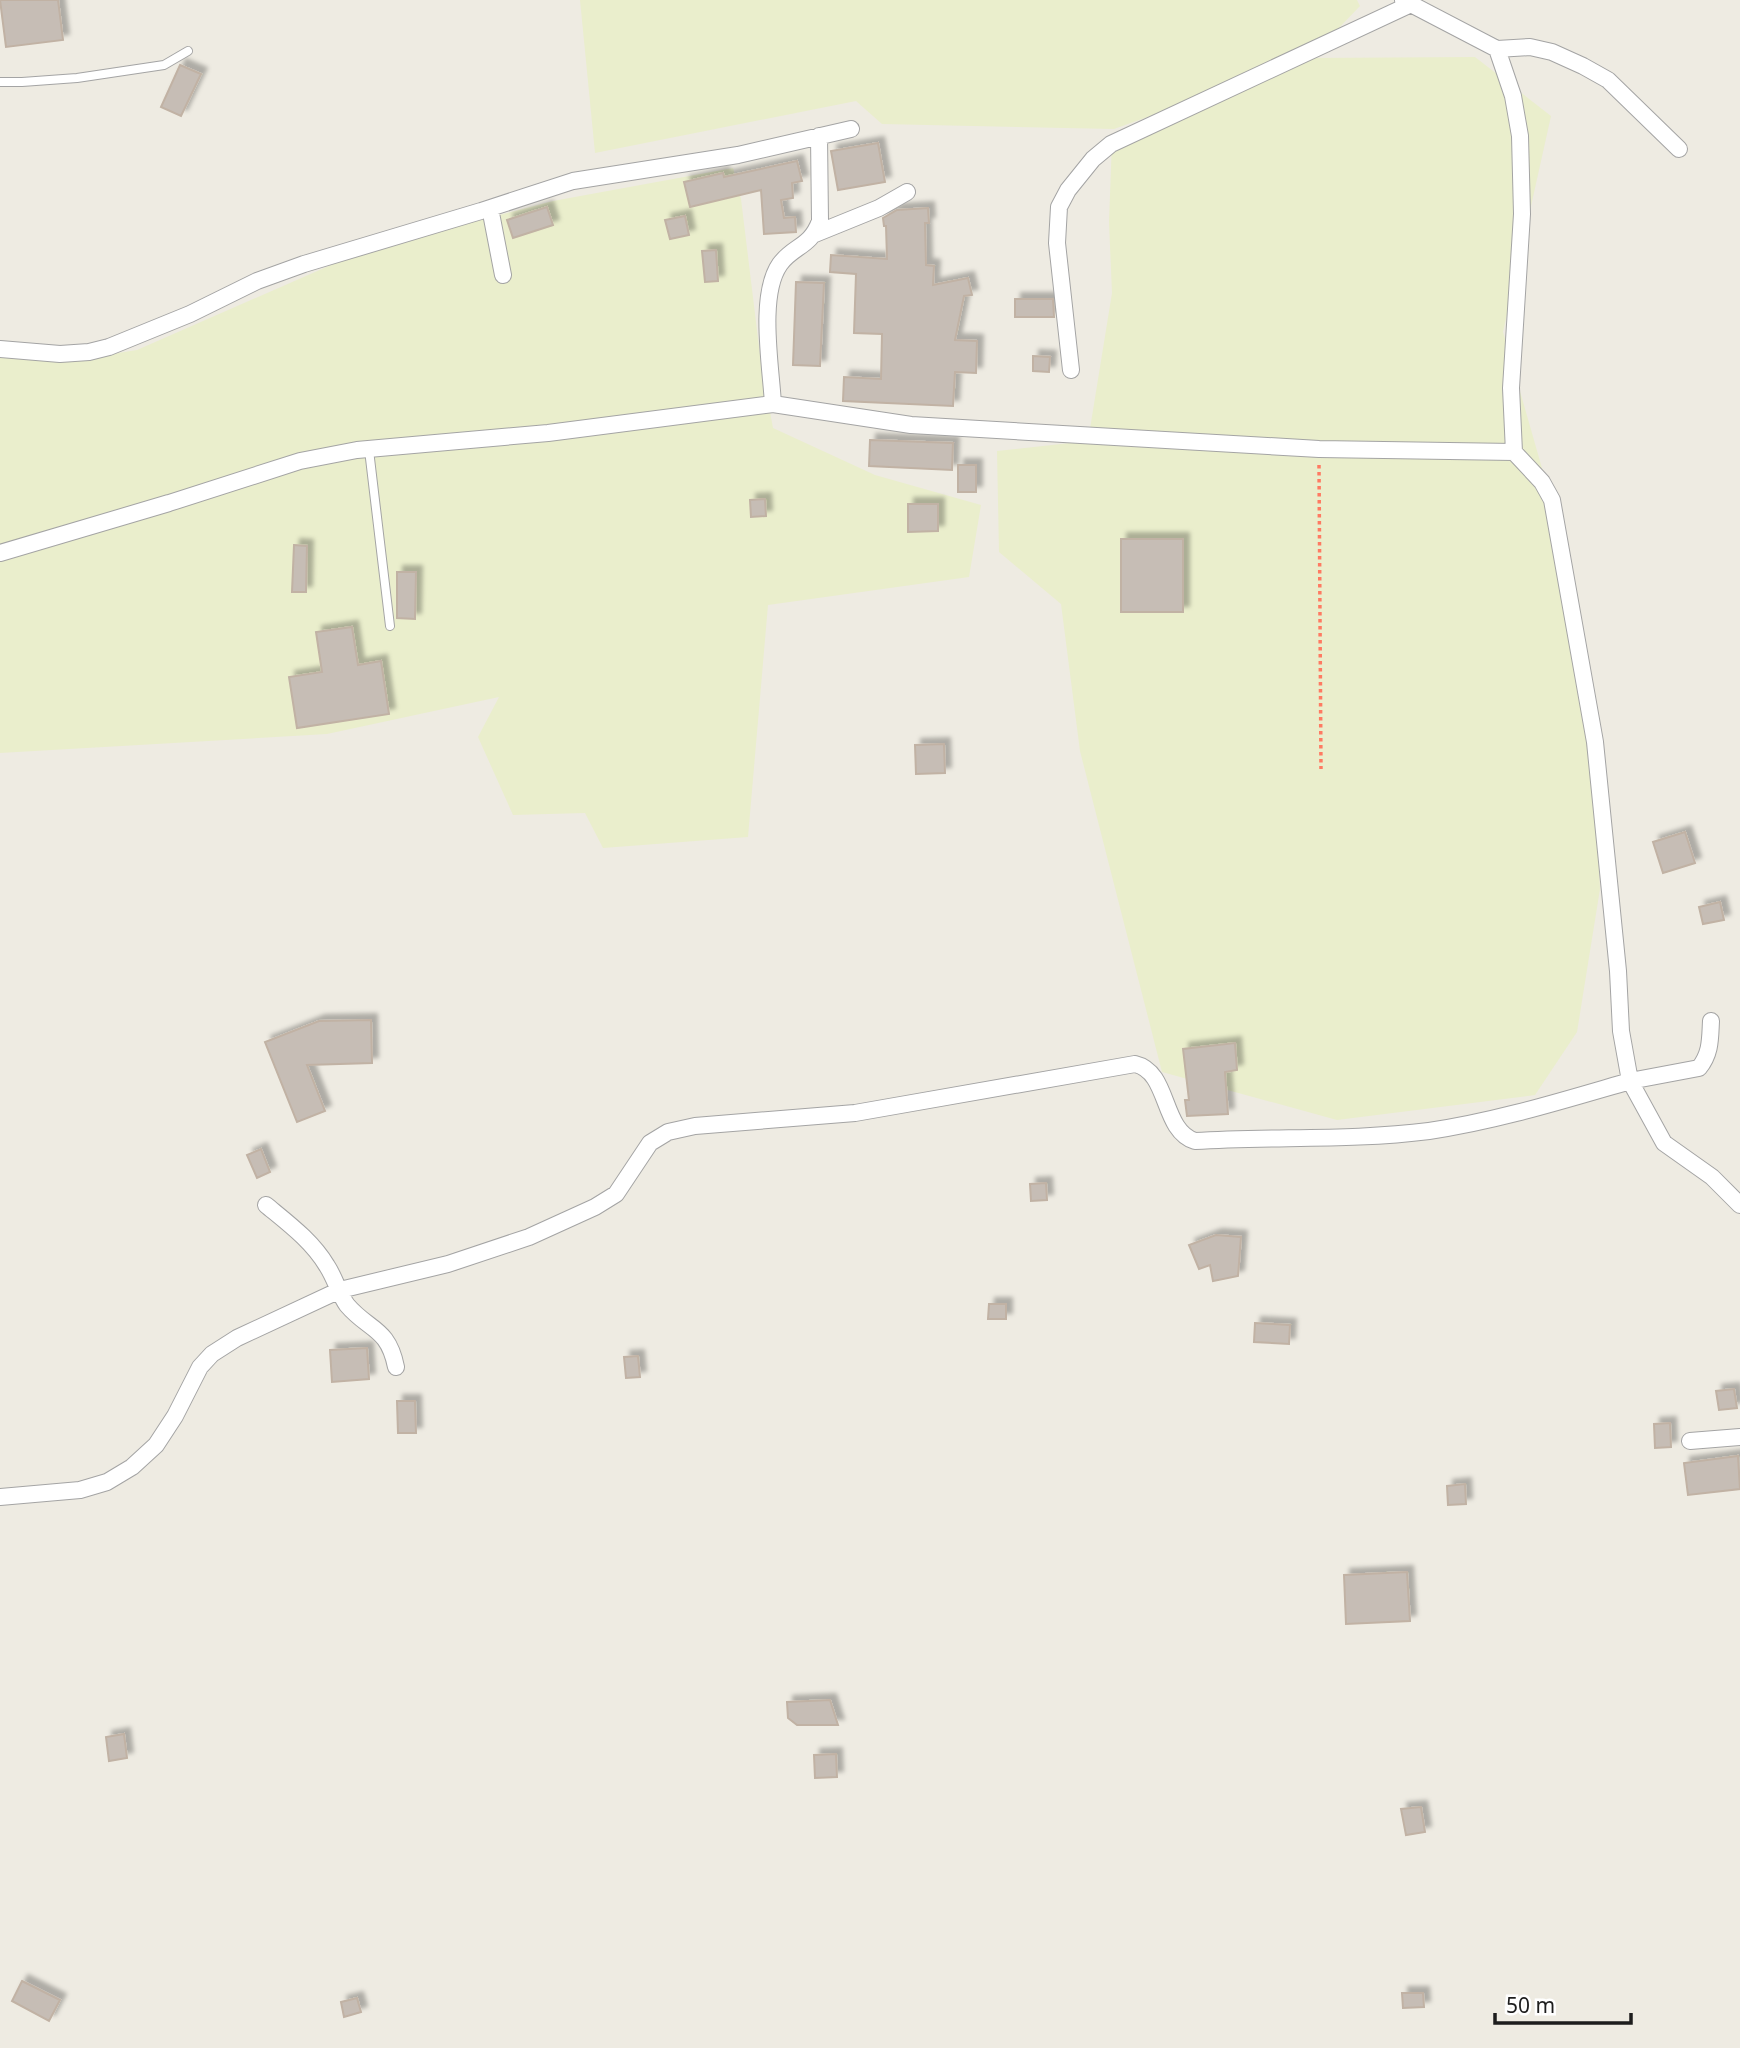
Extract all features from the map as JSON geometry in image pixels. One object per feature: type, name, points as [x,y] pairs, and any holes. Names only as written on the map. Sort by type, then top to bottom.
[{"type":"street","points":[[1071,370],[1057,243],[1059,207],[1093,159],[1111,144],[1407,2],[1497,49],[1530,47],[1552,52],[1583,66],[1608,80],[1679,149]]},
{"type":"street","points":[[1497,49],[1513,96],[1520,136],[1522,214],[1511,388],[1514,452],[1542,482],[1552,500],[1595,742],[1621,1031],[1630,1081],[1664,1143],[1712,1177],[1740,1205]]},
{"type":"street","points":[[0,349],[60,354],[89,352],[109,347],[190,314],[257,281],[303,264],[573,181],[738,155],[851,129]]},
{"type":"street","points":[[815,234],[820,221],[819,136]]},
{"type":"street","points":[[773,404],[768,332],[770,294],[779,266],[815,234],[879,208],[907,191]]},
{"type":"street","points":[[490,208],[503,275]]},
{"type":"street","points":[[0,552],[170,503],[300,461],[369,450],[548,433],[773,404],[911,425],[1319,449],[1514,452]]},
{"type":"street","points":[[0,1497],[90,1489],[116,1477],[132,1467],[156,1445],[175,1416],[200,1367],[212,1354],[249,1332],[340,1290],[448,1264],[529,1237],[595,1207],[616,1194],[650,1143],[668,1132],[695,1126],[855,1113],[1135,1064],[1150,1072],[1184,1136],[1195,1141],[1322,1138],[1428,1131],[1489,1119],[1630,1081],[1699,1068],[1707,1059],[1710,1049],[1711,1021]]},
{"type":"street","points":[[266,1205],[315,1249],[346,1303],[392,1347],[396,1367]]},
{"type":"street","points":[[1690,1441],[1740,1437]]},
{"type":"lane","points":[[0,82],[77,78],[164,65],[188,51]]},
{"type":"lane","points":[[369,450],[390,626]]},
{"type":"path","points":[[1319,449],[1321,769]]},
{"type":"green space","points":[[580,0],[1357,0],[1360,6],[1310,58],[1475,57],[1551,116],[1503,332],[1554,510],[1593,730],[1600,889],[1577,1032],[1535,1095],[1337,1120],[1162,1072],[1080,751],[1061,604],[999,552],[997,451],[1088,441],[1112,293],[1109,222],[1112,141],[1231,87],[1114,129],[882,124],[856,101],[595,153]]},
{"type":"green space","points":[[733,168],[741,199],[761,363],[773,428],[875,475],[981,505],[969,577],[768,605],[748,837],[603,848],[585,813],[513,815],[478,737],[499,697],[327,734],[0,753],[0,353],[61,362],[137,350],[363,251],[553,201]]},
{"type":"building","points":[[0,0],[58,0],[63,40],[6,47]]},
{"type":"building","points":[[180,65],[201,74],[181,116],[161,107]]},
{"type":"building","points":[[878,143],[885,182],[838,190],[831,151]]},
{"type":"building","points":[[797,161],[802,181],[792,183],[793,198],[781,200],[784,218],[795,217],[796,232],[764,234],[761,190],[690,207],[684,182],[723,173],[724,177]]},
{"type":"building","points":[[547,207],[553,225],[513,238],[507,220]]},
{"type":"building","points":[[928,208],[929,223],[925,223],[926,265],[934,266],[933,285],[968,278],[972,295],[964,296],[955,340],[977,341],[976,373],[955,372],[953,406],[843,401],[844,377],[881,379],[882,334],[854,333],[856,274],[830,272],[831,255],[887,259],[886,226],[883,218],[897,210]]},
{"type":"building","points":[[685,216],[689,235],[670,239],[665,220]]},
{"type":"building","points":[[716,250],[718,281],[705,282],[702,251]]},
{"type":"building","points":[[796,282],[824,283],[820,366],[793,365]]},
{"type":"building","points":[[1015,299],[1053,299],[1054,317],[1015,317]]},
{"type":"building","points":[[1033,356],[1050,357],[1049,372],[1033,371]]},
{"type":"building","points":[[870,440],[953,443],[952,470],[869,466]]},
{"type":"building","points":[[958,465],[976,465],[976,492],[958,492]]},
{"type":"building","points":[[765,499],[766,516],[751,517],[750,500]]},
{"type":"building","points":[[908,504],[938,504],[938,531],[908,532]]},
{"type":"building","points":[[1121,539],[1183,539],[1183,612],[1121,612]]},
{"type":"building","points":[[294,545],[307,546],[306,592],[292,592]]},
{"type":"building","points":[[397,572],[416,572],[415,619],[397,618]]},
{"type":"building","points":[[352,627],[358,665],[381,661],[389,714],[297,728],[289,677],[322,672],[316,632]]},
{"type":"building","points":[[944,744],[945,773],[916,774],[915,745]]},
{"type":"building","points":[[1685,832],[1695,863],[1663,873],[1653,842]]},
{"type":"building","points":[[1720,902],[1724,920],[1703,924],[1699,907]]},
{"type":"building","points":[[371,1020],[372,1063],[307,1065],[325,1111],[297,1122],[265,1042],[319,1021]]},
{"type":"building","points":[[1235,1043],[1237,1070],[1225,1072],[1228,1114],[1187,1116],[1185,1100],[1189,1100],[1183,1049]]},
{"type":"building","points":[[261,1149],[270,1172],[257,1178],[247,1155]]},
{"type":"building","points":[[1046,1183],[1047,1200],[1031,1201],[1030,1184]]},
{"type":"building","points":[[1216,1235],[1241,1237],[1238,1276],[1213,1281],[1210,1265],[1199,1269],[1189,1245]]},
{"type":"building","points":[[989,1304],[1006,1304],[1006,1319],[988,1319]]},
{"type":"building","points":[[1255,1323],[1290,1325],[1289,1344],[1254,1342]]},
{"type":"building","points":[[367,1348],[369,1379],[332,1382],[330,1350]]},
{"type":"building","points":[[638,1356],[640,1377],[626,1378],[624,1357]]},
{"type":"building","points":[[1734,1389],[1737,1408],[1719,1410],[1716,1391]]},
{"type":"building","points":[[397,1401],[415,1401],[416,1433],[398,1433]]},
{"type":"building","points":[[1670,1423],[1671,1447],[1655,1448],[1654,1424]]},
{"type":"building","points":[[1738,1456],[1740,1489],[1688,1495],[1684,1463]]},
{"type":"building","points":[[1465,1484],[1466,1504],[1448,1505],[1447,1486]]},
{"type":"building","points":[[1407,1572],[1410,1621],[1346,1624],[1344,1575]]},
{"type":"building","points":[[830,1700],[838,1725],[797,1725],[788,1718],[787,1702]]},
{"type":"building","points":[[124,1734],[127,1758],[109,1761],[106,1737]]},
{"type":"building","points":[[836,1754],[837,1777],[815,1778],[814,1755]]},
{"type":"building","points":[[1421,1807],[1425,1832],[1406,1835],[1401,1809]]},
{"type":"building","points":[[22,1981],[60,2000],[49,2021],[12,2001]]},
{"type":"building","points":[[1402,1993],[1423,1993],[1424,2007],[1403,2008]]},
{"type":"building","points":[[357,1998],[361,2012],[344,2017],[341,2002]]}]
